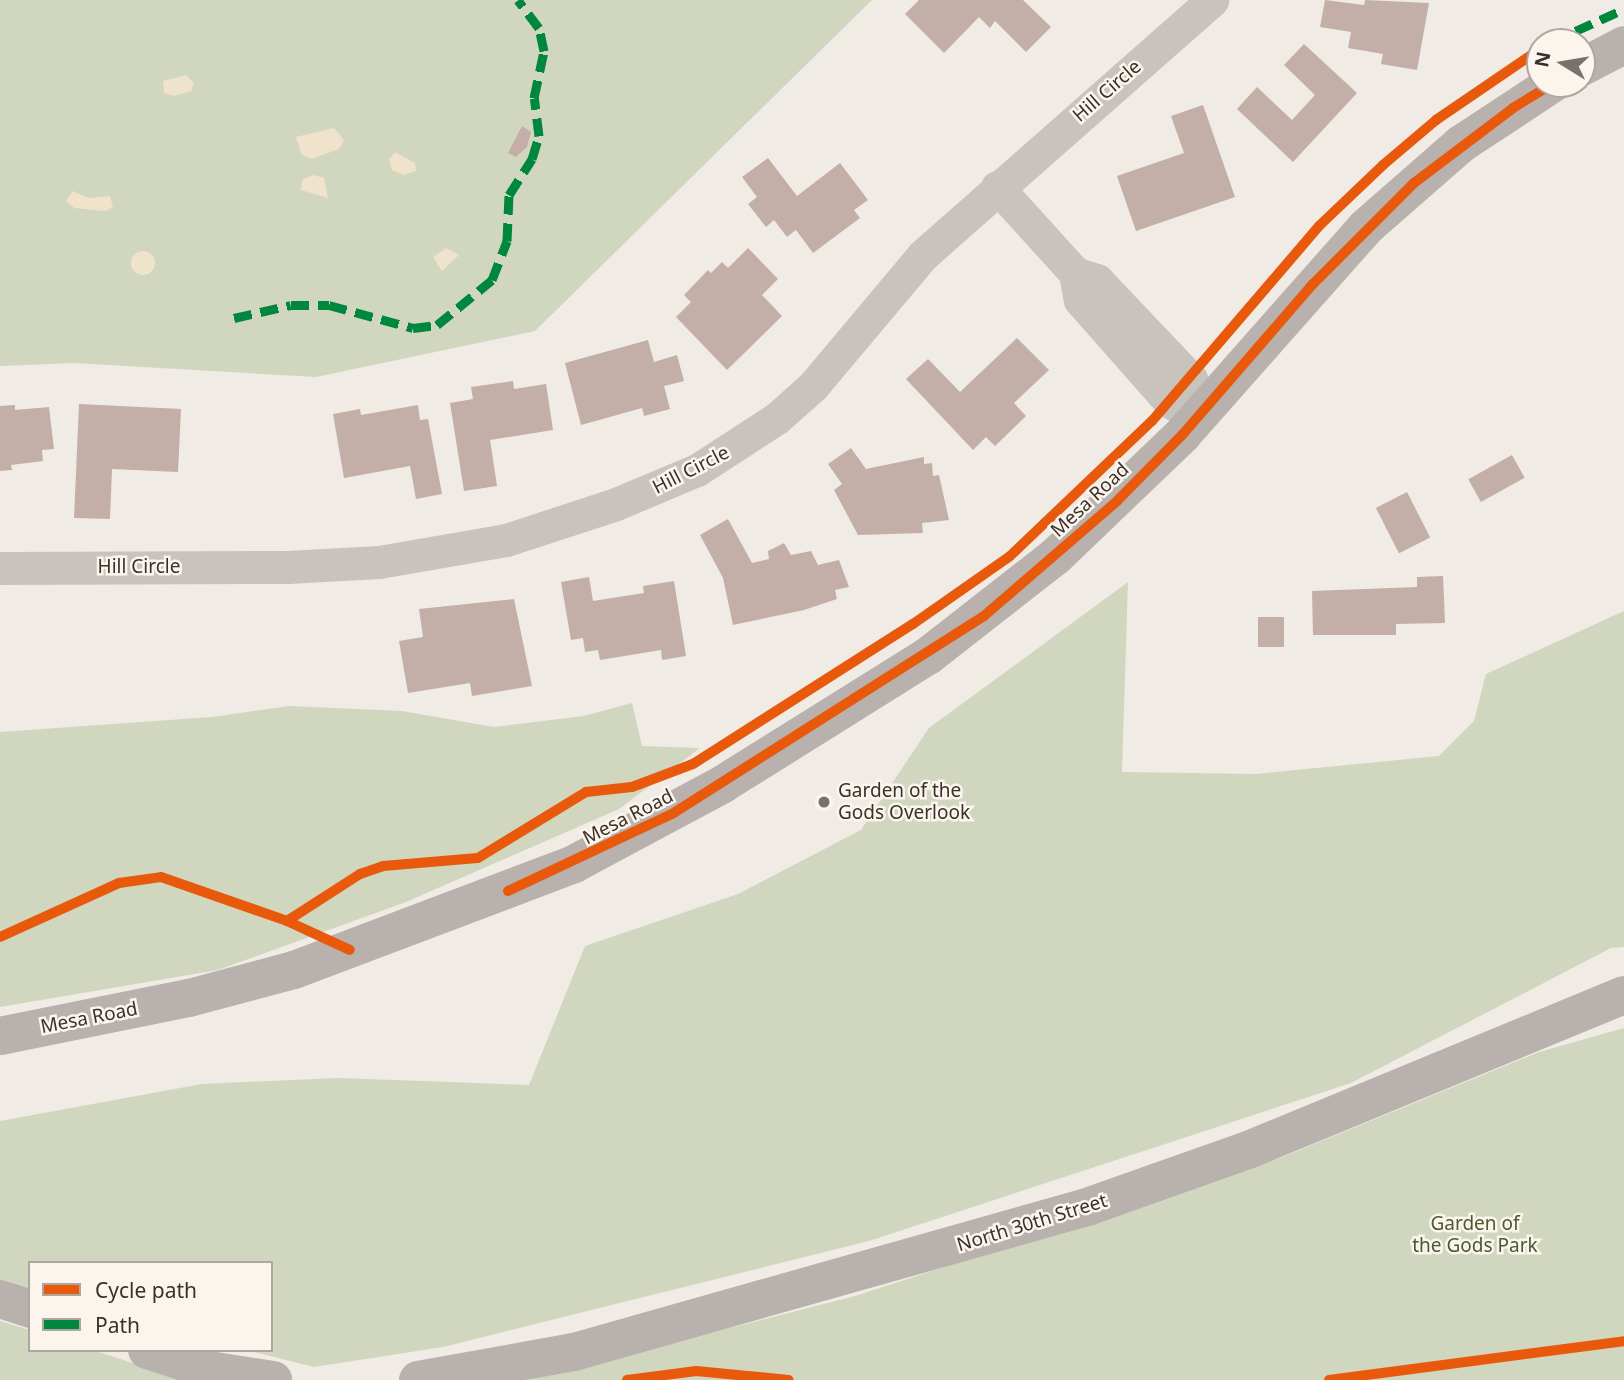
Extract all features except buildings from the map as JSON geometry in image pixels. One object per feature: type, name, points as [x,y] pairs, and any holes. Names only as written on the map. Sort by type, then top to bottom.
[{"type":"main road","points":[[1596,59],[1624,44]]},
{"type":"main road","name":"Mesa Road","points":[[0,1036],[189,998],[294,970],[508,891],[626,839],[723,784],[984,616],[1117,501],[1198,417],[1365,228],[1461,144],[1531,98]]},
{"type":"main road","name":"North 30th Street","points":[[418,1380],[639,1336],[1087,1207],[1248,1150],[1624,995]]},
{"type":"main road","points":[[0,1299],[28,1308]]},
{"type":"main road","points":[[153,1352],[209,1370],[273,1380]]},
{"type":"street","name":"Hill Circle","points":[[0,568],[288,567],[379,562],[506,540],[626,500],[697,470],[777,418],[842,354],[895,284],[997,187],[1212,0]]},
{"type":"street","points":[[997,187],[1074,273],[1080,300],[1132,338],[1170,402],[1198,417]]},
{"type":"green space","points":[[0,0],[872,0],[535,331],[316,377],[74,363],[0,366]]},
{"type":"green space","points":[[1128,582],[1122,772],[1256,774],[1439,756],[1474,721],[1486,674],[1624,611],[1624,947],[1611,948],[1351,1083],[869,1241],[443,1347],[314,1367],[254,1352],[273,1352],[273,1261],[28,1261],[28,1288],[0,1281],[0,1121],[202,1084],[338,1078],[529,1085],[585,946],[738,894],[861,830],[929,728]]},
{"type":"green space","points":[[632,703],[642,746],[700,748],[619,809],[406,902],[218,970],[0,1007],[0,732],[212,717],[289,706],[402,711],[494,727],[584,716]]},
{"type":"green space","name":"Garden of the Gods Park","points":[[1624,1028],[1624,1380],[526,1380],[855,1296],[1280,1158],[1539,1052]]},
{"type":"green space","points":[[0,1321],[28,1329],[28,1352],[99,1352],[184,1380],[0,1380]]},
{"type":"sand","points":[[186,75],[194,83],[191,91],[174,96],[164,93],[163,81]]},
{"type":"sand","points":[[334,128],[344,140],[339,149],[311,159],[302,155],[296,137]]},
{"type":"sand","points":[[395,152],[415,163],[416,171],[404,175],[392,170],[389,160]]},
{"type":"sand","points":[[313,175],[324,178],[328,198],[301,190],[302,180]]},
{"type":"sand","points":[[73,191],[89,198],[110,196],[113,207],[106,211],[74,208],[66,201]]},
{"type":"sand","points":[[446,248],[459,255],[442,271],[433,257]]},
{"type":"sand","points":[[143,251],[152,254],[155,263],[152,272],[143,275],[134,272],[131,263],[134,254]]},
{"type":"marked path","points":[[234,318],[291,305],[329,305],[413,328],[437,325],[492,280],[507,241],[509,195],[532,159],[539,136],[534,98],[544,51],[539,28],[518,0]]},
{"type":"marked path","points":[[1582,28],[1624,9]]},
{"type":"cycle path","points":[[287,921],[360,874],[383,866],[478,858],[586,792],[632,787],[693,764],[913,624],[1010,556],[1152,421],[1319,226],[1383,165],[1436,120],[1526,59]]},
{"type":"cycle path","points":[[508,891],[672,814],[984,616],[1117,501],[1183,434],[1313,284],[1414,183],[1529,98]]},
{"type":"cycle path","points":[[0,937],[119,883],[161,877],[287,921],[350,950]]},
{"type":"cycle path","points":[[1329,1380],[1624,1341]]},
{"type":"cycle path","points":[[627,1380],[696,1371],[789,1380]]},
{"type":"place","name":"Garden of the Gods Overlook","points":[[824,802]]}]
